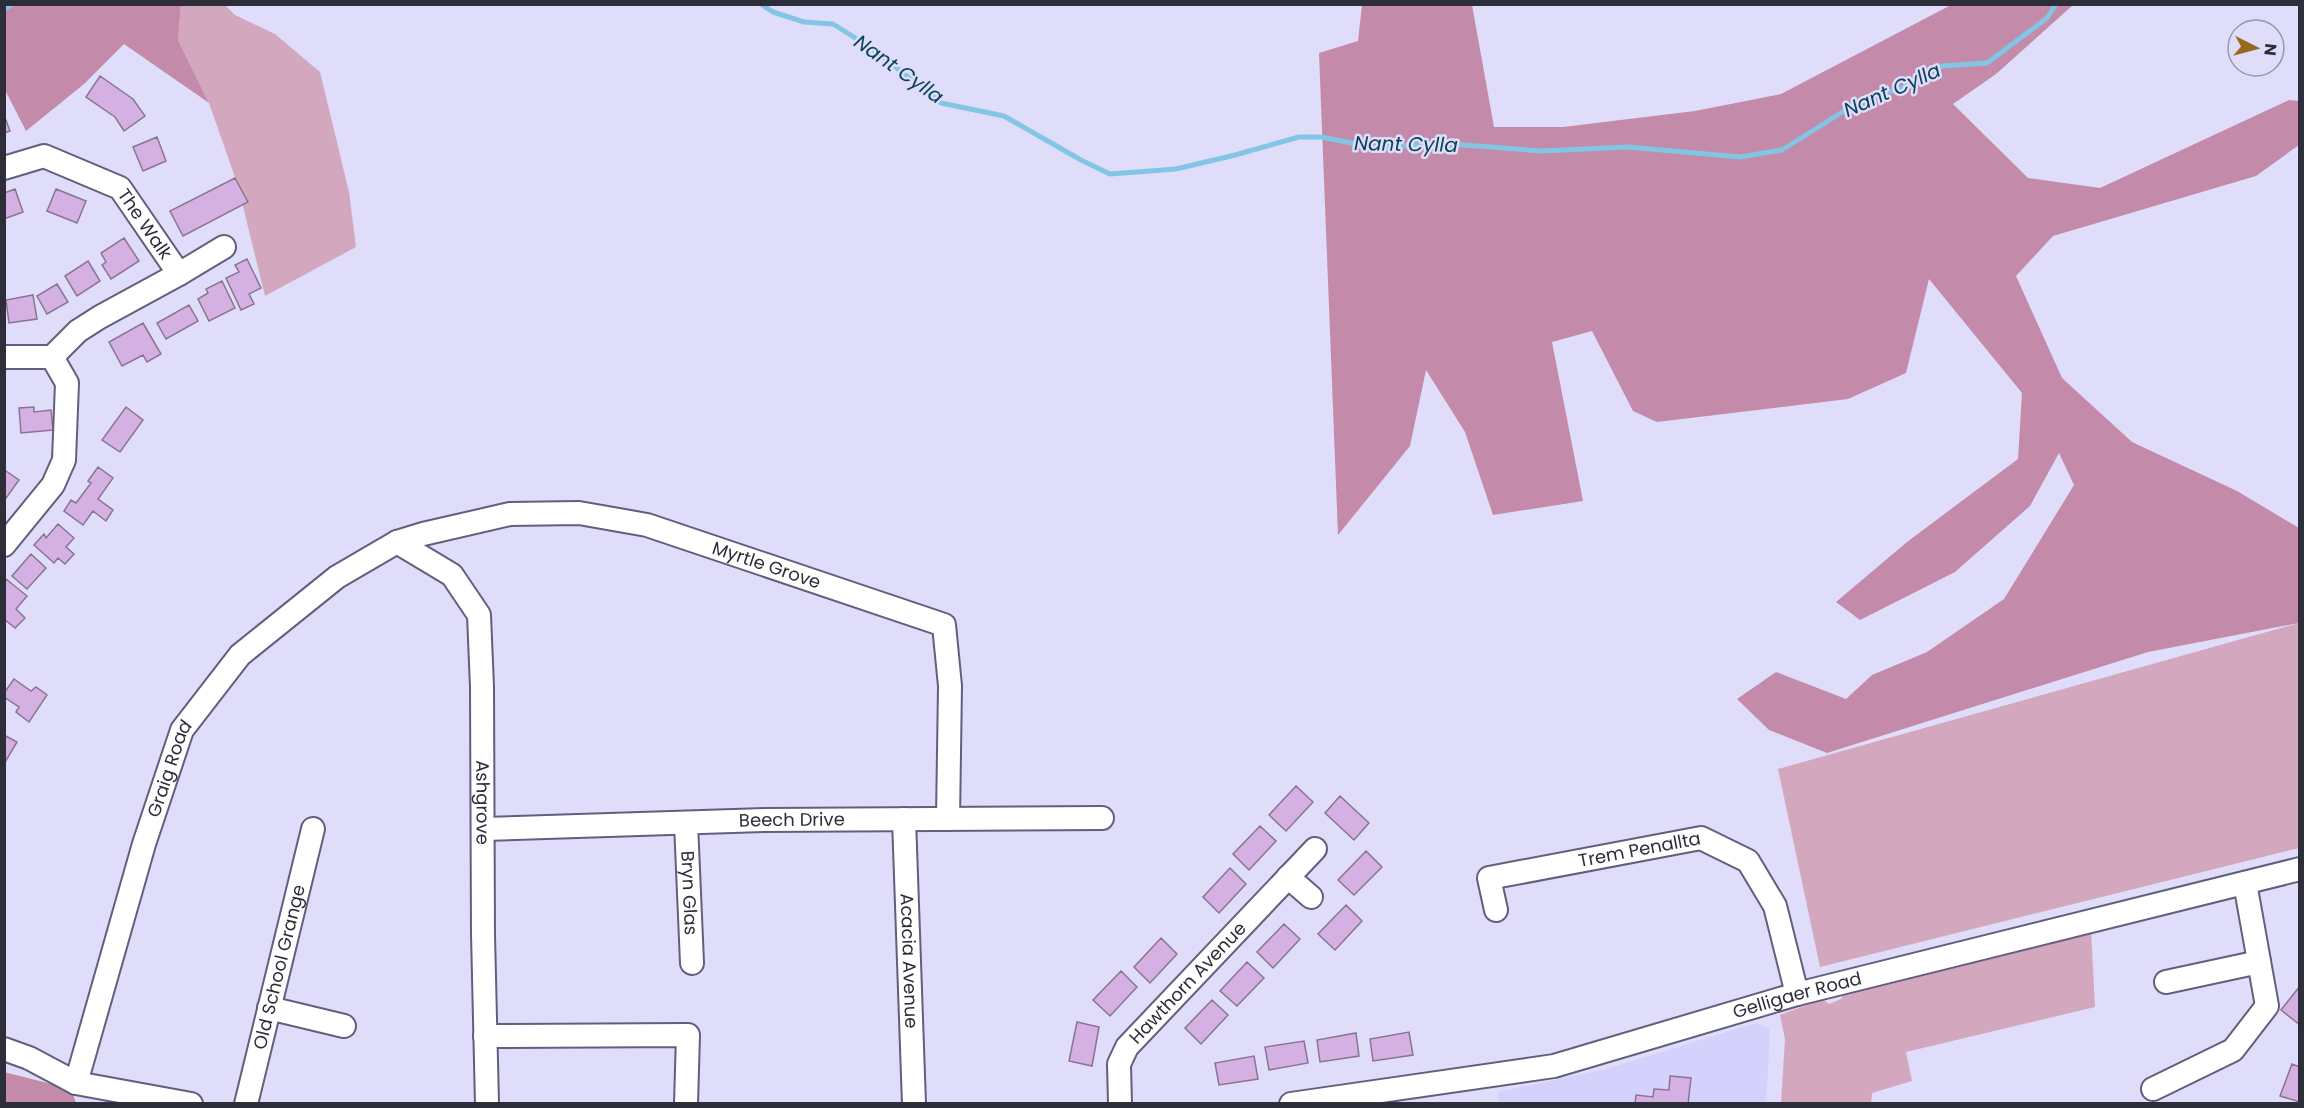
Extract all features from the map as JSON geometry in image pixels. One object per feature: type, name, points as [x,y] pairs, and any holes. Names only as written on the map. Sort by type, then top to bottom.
[{"type":"street","name":"The Walk","points":[[4,168],[44,156],[120,188],[179,274]]},
{"type":"street","name":"The Walk","points":[[52,357],[78,331],[224,247]]},
{"type":"street","points":[[4,357],[52,357],[67,383],[64,460],[53,485],[4,544]]},
{"type":"street","name":"Myrtle Grove","points":[[397,542],[510,514],[579,513],[647,525],[944,624],[950,686],[948,819]]},
{"type":"street","name":"Ashgrove","points":[[397,542],[452,575],[479,615],[482,687],[487,1104]]},
{"type":"street","name":"Graig Road","points":[[89,1091],[144,844],[182,730],[240,655],[337,578],[397,542]]},
{"type":"street","name":"Beech Drive","points":[[483,829],[904,819],[1102,818]]},
{"type":"street","name":"Acacia Avenue","points":[[904,819],[914,1104]]},
{"type":"street","name":"Bryn Glas","points":[[686,823],[692,963]]},
{"type":"street","name":"Old School Grange","points":[[246,1104],[313,829]]},
{"type":"street","name":"Trem Penallta","points":[[1496,910],[1489,878],[1701,838],[1748,861],[1775,906],[1797,994]]},
{"type":"street","name":"Hawthorn Avenue","points":[[1120,1104],[1119,1064],[1127,1047],[1315,849]]},
{"type":"street","name":"Gelligaer Road","points":[[1291,1104],[1554,1066],[1797,994],[2300,869]]},
{"type":"street","points":[[1288,877],[1311,897]]},
{"type":"street","points":[[2152,1089],[2234,1050],[2268,1005],[2245,883]]},
{"type":"street","points":[[2166,982],[2259,962]]},
{"type":"street","points":[[269,1008],[344,1026]]},
{"type":"street","points":[[485,1036],[688,1035],[686,1104]]},
{"type":"street","points":[[4,1049],[29,1058],[89,1091],[190,1104]]},
{"type":"shaded area","points":[[5,4],[181,5],[178,40],[209,103],[124,44],[84,84],[26,131],[5,90]]},
{"type":"shaded area","points":[[181,5],[225,5],[235,15],[275,34],[320,72],[349,192],[356,247],[265,296],[238,186],[209,103],[178,40]]},
{"type":"shaded area","points":[[1362,5],[1472,5],[1494,127],[1563,127],[1695,111],[1781,94],[1951,5],[2073,5],[1996,74],[1953,104],[2028,178],[2100,188],[2289,100],[2299,101],[2299,145],[2256,176],[2053,236],[2016,276],[2062,378],[2132,442],[2237,491],[2299,528],[2299,623],[2148,652],[1827,753],[1769,730],[1737,699],[1776,672],[1846,699],[1872,675],[1927,652],[2004,599],[2074,485],[2059,453],[2030,506],[1955,572],[1860,620],[1836,602],[1907,542],[2018,459],[2022,393],[1929,279],[1906,373],[1848,399],[1657,422],[1633,411],[1592,331],[1552,342],[1583,501],[1493,515],[1465,432],[1426,370],[1410,446],[1338,535],[1319,53],[1358,41]]},
{"type":"shaded area","points":[[2299,623],[2299,848],[1820,967],[1778,769]]},
{"type":"shaded area","points":[[2091,930],[2095,1007],[1906,1052],[1912,1081],[1872,1093],[1871,1103],[1781,1103],[1785,1039],[1780,1015],[1822,999],[1829,1004],[1841,999],[1846,988]]},
{"type":"shaded area","points":[[1756,1023],[1769,1028],[1766,1103],[1499,1104],[1498,1092],[1606,1069]]},
{"type":"shaded area","points":[[4,1072],[71,1089],[76,1103],[5,1103]]},
{"type":"building","points":[[100,76],[133,99],[145,116],[124,131],[115,117],[86,97]]},
{"type":"building","points":[[4,115],[10,131],[4,133]]},
{"type":"building","points":[[157,137],[166,161],[143,171],[133,147]]},
{"type":"building","points":[[235,178],[248,202],[183,236],[170,211]]},
{"type":"building","points":[[15,189],[23,212],[4,219],[4,193]]},
{"type":"building","points":[[56,189],[86,201],[77,223],[47,211]]},
{"type":"building","points":[[124,238],[139,261],[111,279],[102,265],[106,262],[101,253]]},
{"type":"building","points":[[247,259],[261,288],[249,294],[254,304],[241,310],[226,278],[239,272],[235,265]]},
{"type":"building","points":[[88,261],[100,281],[77,296],[65,276]]},
{"type":"building","points":[[222,281],[235,308],[209,321],[198,299],[208,293],[206,289]]},
{"type":"building","points":[[57,284],[68,302],[47,314],[37,296]]},
{"type":"building","points":[[33,295],[37,319],[9,323],[6,300]]},
{"type":"building","points":[[189,305],[198,321],[166,339],[157,323]]},
{"type":"building","points":[[143,323],[161,354],[147,362],[143,355],[122,366],[109,342]]},
{"type":"building","points":[[34,407],[34,412],[51,410],[53,430],[21,433],[19,408]]},
{"type":"building","points":[[126,407],[143,420],[120,452],[102,440]]},
{"type":"building","points":[[98,467],[113,478],[98,499],[113,510],[106,521],[93,511],[83,525],[64,511],[71,500],[76,503],[91,483],[88,481]]},
{"type":"building","points":[[6,471],[19,480],[4,501],[4,472]]},
{"type":"building","points":[[58,524],[74,538],[66,547],[74,554],[65,564],[58,558],[54,563],[34,545],[44,534],[46,538]]},
{"type":"building","points":[[31,554],[46,568],[27,589],[12,576]]},
{"type":"building","points":[[6,579],[27,596],[16,609],[25,618],[15,628],[4,619],[4,582]]},
{"type":"building","points":[[14,679],[31,691],[36,687],[47,695],[29,722],[16,712],[19,707],[4,697],[4,693]]},
{"type":"building","points":[[4,735],[17,742],[4,764]]},
{"type":"building","points":[[1296,786],[1313,802],[1286,831],[1269,815]]},
{"type":"building","points":[[1340,796],[1369,823],[1354,840],[1325,813]]},
{"type":"building","points":[[1260,826],[1276,841],[1249,870],[1233,854]]},
{"type":"building","points":[[1366,851],[1382,867],[1354,895],[1338,880]]},
{"type":"building","points":[[1230,868],[1246,884],[1219,913],[1203,897]]},
{"type":"building","points":[[1346,905],[1362,921],[1335,950],[1318,934]]},
{"type":"building","points":[[1284,924],[1300,939],[1273,968],[1257,952]]},
{"type":"building","points":[[1161,938],[1177,954],[1150,983],[1134,967]]},
{"type":"building","points":[[1247,962],[1264,978],[1237,1006],[1220,991]]},
{"type":"building","points":[[1121,971],[1137,987],[1110,1016],[1093,1000]]},
{"type":"building","points":[[2300,986],[2300,1025],[2281,1010]]},
{"type":"building","points":[[1212,1000],[1228,1015],[1201,1044],[1185,1028]]},
{"type":"building","points":[[1077,1022],[1099,1027],[1092,1066],[1069,1061]]},
{"type":"building","points":[[1409,1032],[1413,1055],[1373,1061],[1370,1039]]},
{"type":"building","points":[[1356,1033],[1359,1056],[1320,1062],[1317,1040]]},
{"type":"building","points":[[1304,1041],[1308,1063],[1269,1070],[1265,1047]]},
{"type":"building","points":[[1254,1056],[1258,1079],[1219,1085],[1215,1063]]},
{"type":"building","points":[[2292,1064],[2300,1067],[2300,1102],[2280,1096]]},
{"type":"building","points":[[1670,1076],[1691,1078],[1688,1104],[1635,1104],[1636,1095],[1653,1097],[1654,1089],[1669,1090]]},
{"type":"waterway","name":"Nant Cylla","points":[[4,9],[13,4]]},
{"type":"waterway","name":"Nant Cylla","points":[[761,4],[773,12],[804,22],[833,24],[873,49],[941,103],[1004,116],[1110,174],[1176,169],[1299,137],[1321,137],[1378,148],[1438,143],[1541,151],[1628,147],[1740,157],[1782,150],[1855,104],[1912,84],[1942,66],[1987,63],[2047,18],[2056,4]]}]
